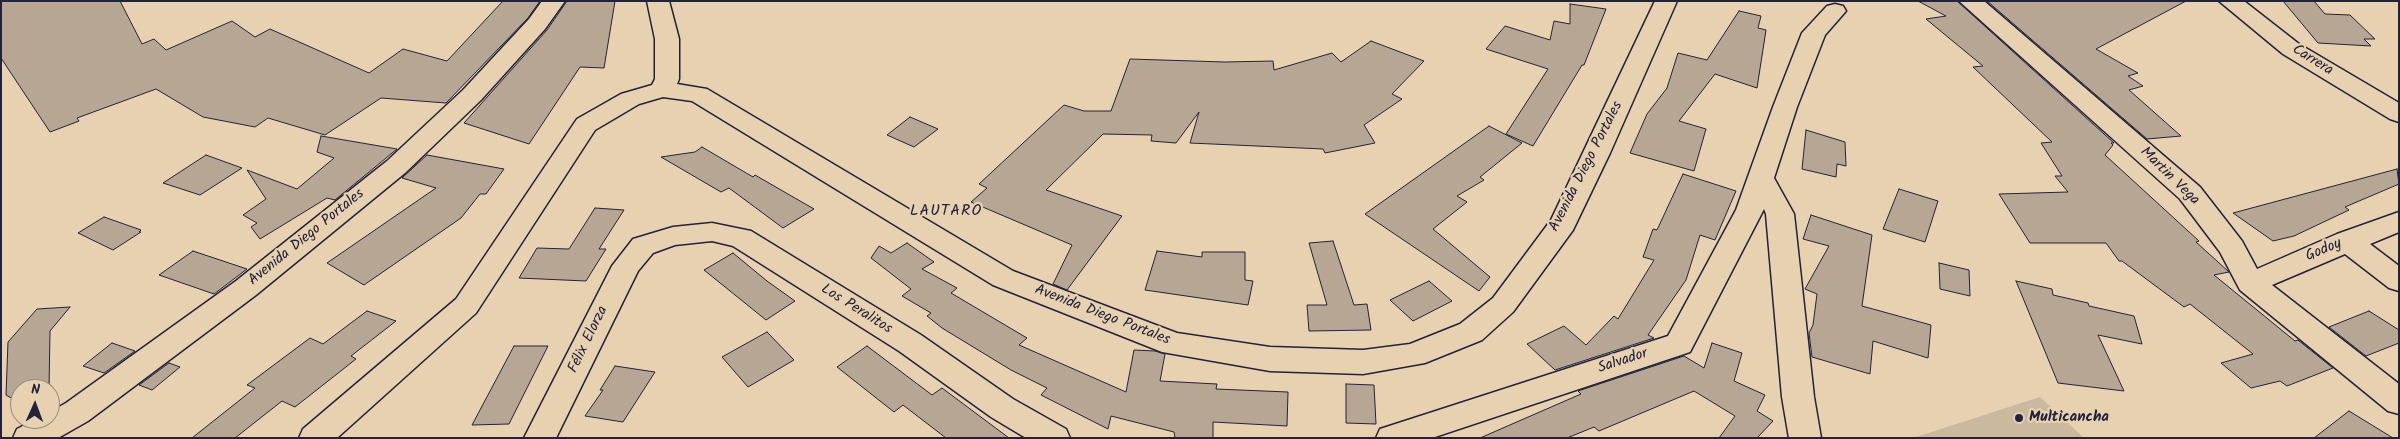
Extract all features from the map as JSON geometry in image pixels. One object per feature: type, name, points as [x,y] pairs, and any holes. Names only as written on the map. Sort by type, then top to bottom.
[{"type":"street","name":"Avenida Diego Portales","points":[[29,438],[77,412],[223,305],[396,167],[472,95],[537,24],[554,1]]},
{"type":"street","points":[[658,1],[667,39],[668,72],[662,90]]},
{"type":"street","name":"Avenida Diego Portales","points":[[315,438],[466,306],[586,125],[630,99],[662,90],[698,94],[1003,278],[1172,344],[1270,359],[1363,362],[1414,355],[1471,332],[1503,305],[1563,223],[1666,1]]},
{"type":"street","name":"Martin Vega","points":[[1970,1],[2190,193],[2232,248],[2250,283],[2399,402]]},
{"type":"street","name":"Carrera","points":[[2230,1],[2291,49],[2399,114]]},
{"type":"street","name":"Salvador","points":[[1392,438],[1679,344],[1750,210],[1762,180],[1785,107],[1814,33],[1835,11]]},
{"type":"street","points":[[1762,180],[1780,214],[1798,397],[1805,438]]},
{"type":"street","name":"Godoy","points":[[2250,283],[2347,241],[2399,221]]},
{"type":"street","name":"Los Peralitos","points":[[643,246],[673,236],[712,232],[741,238],[910,343],[1002,408],[1054,438]]},
{"type":"street","points":[[2347,241],[2399,281]]},
{"type":"street","name":"Félix Elorza","points":[[540,438],[626,266],[643,246]]},
{"type":"shaded area","name":"Multicancha","points":[[2040,397],[2084,438],[1913,438]]},
{"type":"building","points":[[1,1],[120,1],[142,44],[154,39],[166,50],[232,21],[255,37],[270,29],[369,73],[403,49],[447,61],[503,1],[540,1],[528,18],[446,103],[381,98],[325,135],[268,118],[255,127],[203,117],[156,89],[77,118],[79,121],[50,132],[1,58]]},
{"type":"building","points":[[567,1],[615,1],[604,68],[580,67],[529,144],[464,123],[547,30]]},
{"type":"building","points":[[1918,1],[1957,1],[2114,143],[2111,143],[2113,145],[2105,155],[2199,241],[2196,242],[2229,272],[2214,275],[2295,341],[2298,340],[2333,368],[2287,386],[2280,381],[2251,388],[2221,363],[2253,354],[2190,304],[2184,307],[2122,261],[2119,261],[2106,243],[2030,243],[1999,194],[2068,192],[2055,176],[2062,176],[2041,143],[2052,142],[1973,67],[1983,66],[1926,19],[1946,16]]},
{"type":"building","points":[[1987,1],[2186,1],[2096,49],[2138,73],[2128,76],[2143,86],[2129,90],[2181,136],[2147,139]]},
{"type":"building","points":[[2283,1],[2314,1],[2325,14],[2350,15],[2375,39],[2364,39],[2371,46],[2318,43]]},
{"type":"building","points":[[1570,4],[1606,9],[1584,65],[1582,65],[1533,146],[1506,134],[1548,69],[1486,49],[1505,26],[1550,40],[1554,21],[1570,24]]},
{"type":"building","points":[[1739,11],[1761,16],[1758,28],[1766,30],[1757,88],[1715,74],[1679,121],[1706,129],[1694,171],[1630,153],[1647,114],[1667,88],[1678,53],[1707,60]]},
{"type":"building","points":[[1371,41],[1424,61],[1392,94],[1402,99],[1364,125],[1375,143],[1325,153],[1323,149],[1190,143],[1199,112],[1176,143],[1151,141],[1152,135],[1103,134],[1046,190],[1122,216],[1067,290],[1053,284],[1072,245],[971,202],[987,188],[979,184],[1064,105],[1084,111],[1111,111],[1130,59],[1225,62],[1273,61],[1274,70],[1332,53],[1341,62]]},
{"type":"building","points":[[910,117],[938,129],[914,147],[887,135]]},
{"type":"building","points":[[1489,126],[1522,143],[1480,177],[1484,180],[1457,196],[1467,202],[1433,229],[1490,277],[1479,291],[1365,214]]},
{"type":"building","points":[[1806,130],[1845,142],[1846,166],[1837,164],[1836,177],[1802,169]]},
{"type":"building","points":[[321,136],[397,149],[335,200],[327,198],[260,239],[251,227],[257,223],[243,215],[266,199],[247,170],[297,189],[334,158],[317,152]]},
{"type":"building","points":[[702,147],[753,177],[755,175],[814,209],[783,228],[729,188],[721,192],[661,157],[695,152]]},
{"type":"building","points":[[206,155],[242,168],[200,195],[163,183]]},
{"type":"building","points":[[427,155],[504,169],[486,194],[480,194],[461,218],[364,285],[327,263],[436,188],[402,178]]},
{"type":"building","points":[[2397,169],[2399,184],[2345,207],[2349,210],[2294,236],[2273,241],[2233,213]]},
{"type":"building","points":[[1683,174],[1736,191],[1715,240],[1700,235],[1686,280],[1648,335],[1654,338],[1555,370],[1527,344],[1564,326],[1586,345],[1614,316],[1618,319],[1654,260],[1643,257],[1653,229],[1657,230]]},
{"type":"building","points":[[1899,189],[1938,201],[1925,242],[1883,229]]},
{"type":"building","points":[[595,208],[624,210],[599,249],[606,249],[586,281],[519,278],[537,248],[569,249]]},
{"type":"building","points":[[1811,215],[1872,235],[1862,306],[1931,325],[1928,358],[1873,341],[1870,374],[1812,357],[1809,333],[1813,325],[1817,294],[1805,289],[1829,246],[1803,239]]},
{"type":"building","points":[[104,217],[141,230],[139,232],[141,232],[113,250],[78,233]]},
{"type":"building","points":[[1333,241],[1354,305],[1367,304],[1371,330],[1309,331],[1307,305],[1327,305],[1309,243]]},
{"type":"building","points":[[907,243],[934,262],[922,269],[957,288],[951,293],[1027,338],[1019,345],[1126,392],[1134,350],[1155,351],[1165,354],[1160,381],[1217,384],[1216,389],[1288,392],[1287,426],[1213,422],[1213,438],[1175,438],[1174,432],[1111,416],[1108,429],[1041,395],[1047,388],[1011,370],[942,328],[927,316],[931,313],[902,296],[911,289],[871,258],[879,246],[891,253]]},
{"type":"building","points":[[193,251],[247,269],[214,294],[159,275]]},
{"type":"building","points":[[1157,251],[1202,257],[1202,252],[1245,252],[1245,280],[1253,281],[1248,305],[1145,290]]},
{"type":"building","points":[[733,253],[795,301],[766,320],[704,270]]},
{"type":"building","points":[[1939,263],[1969,270],[1970,296],[1940,289]]},
{"type":"building","points":[[1429,281],[1452,301],[1413,321],[1390,300]]},
{"type":"building","points":[[2016,281],[2052,289],[2053,295],[2088,303],[2089,306],[2134,316],[2142,344],[2098,335],[2124,391],[2058,383]]},
{"type":"building","points":[[70,307],[50,331],[49,379],[10,379],[10,397],[6,395],[8,342],[37,309]]},
{"type":"building","points":[[367,311],[396,321],[351,356],[356,359],[295,407],[282,401],[235,438],[192,438],[255,388],[247,385],[310,338],[323,344]]},
{"type":"building","points":[[2369,311],[2399,330],[2399,343],[2366,356],[2329,327]]},
{"type":"building","points":[[767,332],[794,360],[748,387],[722,357]]},
{"type":"building","points":[[112,343],[135,351],[104,373],[83,366]]},
{"type":"building","points":[[1712,343],[1742,353],[1734,381],[1765,395],[1757,411],[1773,421],[1757,438],[1719,438],[1735,416],[1694,391],[1599,431],[1594,427],[1567,438],[1480,438],[1581,394],[1578,391],[1684,356],[1704,368]]},
{"type":"building","points":[[514,346],[548,346],[509,424],[472,425]]},
{"type":"building","points":[[867,346],[932,395],[942,388],[1009,438],[946,438],[903,405],[894,412],[837,367]]},
{"type":"building","points":[[169,363],[180,367],[152,390],[139,385]]},
{"type":"building","points":[[615,366],[655,372],[623,422],[585,416],[603,390],[600,390]]},
{"type":"building","points":[[1346,384],[1374,385],[1376,424],[1346,423]]},
{"type":"building","points":[[2349,411],[2393,438],[2314,438]]},
{"type":"place","name":"Multicancha","points":[[2019,418]]},
{"type":"district","name":"LAUTARO","points":[[946,212]]}]
